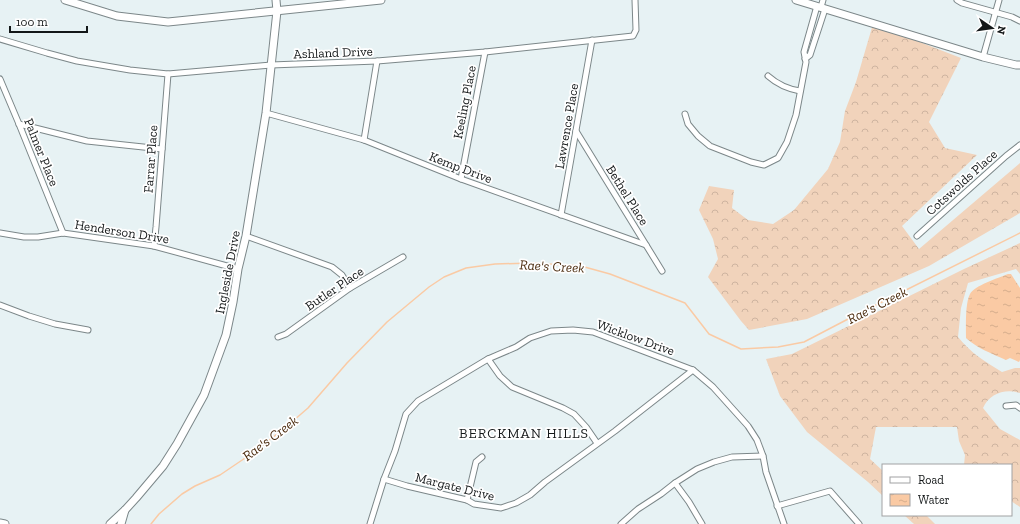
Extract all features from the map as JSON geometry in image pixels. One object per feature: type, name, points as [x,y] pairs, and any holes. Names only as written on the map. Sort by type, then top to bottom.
[{"type":"street","points":[[66,0],[117,16],[168,22],[381,0]]},
{"type":"street","name":"Ingleside Drive","points":[[110,524],[125,510],[163,466],[177,444],[204,395],[226,334],[238,269],[246,236],[266,113],[277,11],[276,0]]},
{"type":"street","name":"Ashland Drive","points":[[0,39],[77,61],[130,70],[168,74],[271,65],[377,61],[485,52],[633,36],[636,30],[635,0]]},
{"type":"street","points":[[796,0],[821,6],[983,57],[1020,65]]},
{"type":"street","points":[[957,0],[962,3],[1012,17],[1020,21]]},
{"type":"street","points":[[983,57],[999,0]]},
{"type":"street","points":[[805,59],[810,56],[821,6]]},
{"type":"street","points":[[686,114],[688,124],[698,136],[710,146],[751,162],[764,165],[778,158],[787,142],[796,115],[806,62],[804,52],[821,6]]},
{"type":"street","name":"Lawrence Place","points":[[561,215],[592,40]]},
{"type":"street","name":"Keeling Place","points":[[461,179],[485,52]]},
{"type":"street","points":[[364,140],[377,61]]},
{"type":"street","name":"Farrar Place","points":[[154,246],[168,74]]},
{"type":"street","points":[[768,76],[776,83],[793,90],[800,90]]},
{"type":"street","name":"Palmer Place","points":[[0,80],[63,233]]},
{"type":"street","name":"Kemp Drive","points":[[266,113],[364,140],[461,179],[646,245]]},
{"type":"street","points":[[19,124],[87,141],[162,149]]},
{"type":"street","name":"Bethel Place","points":[[576,131],[662,271]]},
{"type":"street","name":"Cotswolds Place","points":[[917,236],[1020,145]]},
{"type":"street","name":"Henderson Drive","points":[[0,233],[24,237],[38,237],[63,233],[154,246],[238,269]]},
{"type":"street","points":[[246,236],[332,267],[342,275],[350,288]]},
{"type":"street","name":"Butler Place","points":[[278,337],[286,334],[350,288],[403,257]]},
{"type":"street","points":[[0,305],[55,324],[88,330]]},
{"type":"street","name":"Wicklow Drive","points":[[370,524],[406,414],[418,401],[488,359],[516,347],[530,338],[551,331],[573,330],[593,332],[693,370],[712,387],[748,426],[758,440],[766,472],[784,524]]},
{"type":"street","points":[[488,359],[500,376],[512,387],[574,414],[586,427],[597,443]]},
{"type":"street","name":"Margate Drive","points":[[384,479],[467,500],[474,504],[501,508],[516,503],[530,495],[693,370]]},
{"type":"street","points":[[1006,406],[1016,405],[1020,408]]},
{"type":"street","points":[[621,524],[638,509],[697,469],[732,457],[763,456]]},
{"type":"street","points":[[467,500],[476,462],[482,457]]},
{"type":"street","points":[[675,483],[689,502],[702,524]]},
{"type":"street","points":[[777,506],[830,491],[859,524]]},
{"type":"street","points":[[121,524],[125,510]]},
{"type":"street","name":"Ingleside Drive","points":[[117,524],[125,510]]},
{"type":"street","points":[[0,523],[5,524]]},
{"type":"green space","points":[[873,24],[961,58],[929,122],[945,148],[977,155],[902,226],[919,249],[1020,163],[1020,213],[929,266],[807,319],[749,330],[708,277],[718,259],[713,239],[699,210],[709,186],[734,190],[732,208],[748,220],[773,224],[794,210],[828,169],[840,142],[845,111],[856,82]]},
{"type":"green space","points":[[1020,243],[1020,274],[1016,269],[968,283],[961,308],[958,337],[973,353],[1002,372],[1020,368],[1020,393],[1009,391],[998,393],[989,399],[983,408],[1000,429],[1020,440],[1020,507],[1012,502],[1012,464],[964,464],[965,455],[959,441],[957,427],[876,427],[870,459],[882,470],[882,495],[807,432],[780,396],[766,359],[792,354]]},
{"type":"green space","points":[[905,516],[927,516],[935,524],[914,524]]},
{"type":"water","points":[[1011,274],[1020,288],[1019,362],[1010,358],[1006,360],[990,353],[966,338],[968,298],[970,294],[981,285]]},
{"type":"waterway","name":"Rae's Creek","points":[[151,524],[159,514],[182,494],[195,486],[220,475],[254,452],[286,427],[308,408],[347,363],[387,322],[429,287],[444,277],[466,268],[495,264],[532,263],[581,266],[610,274],[685,303],[709,334],[741,349],[778,347],[804,342],[1020,233]]},
{"type":"district","name":"BERCKMAN HILLS","points":[[524,433]]}]
